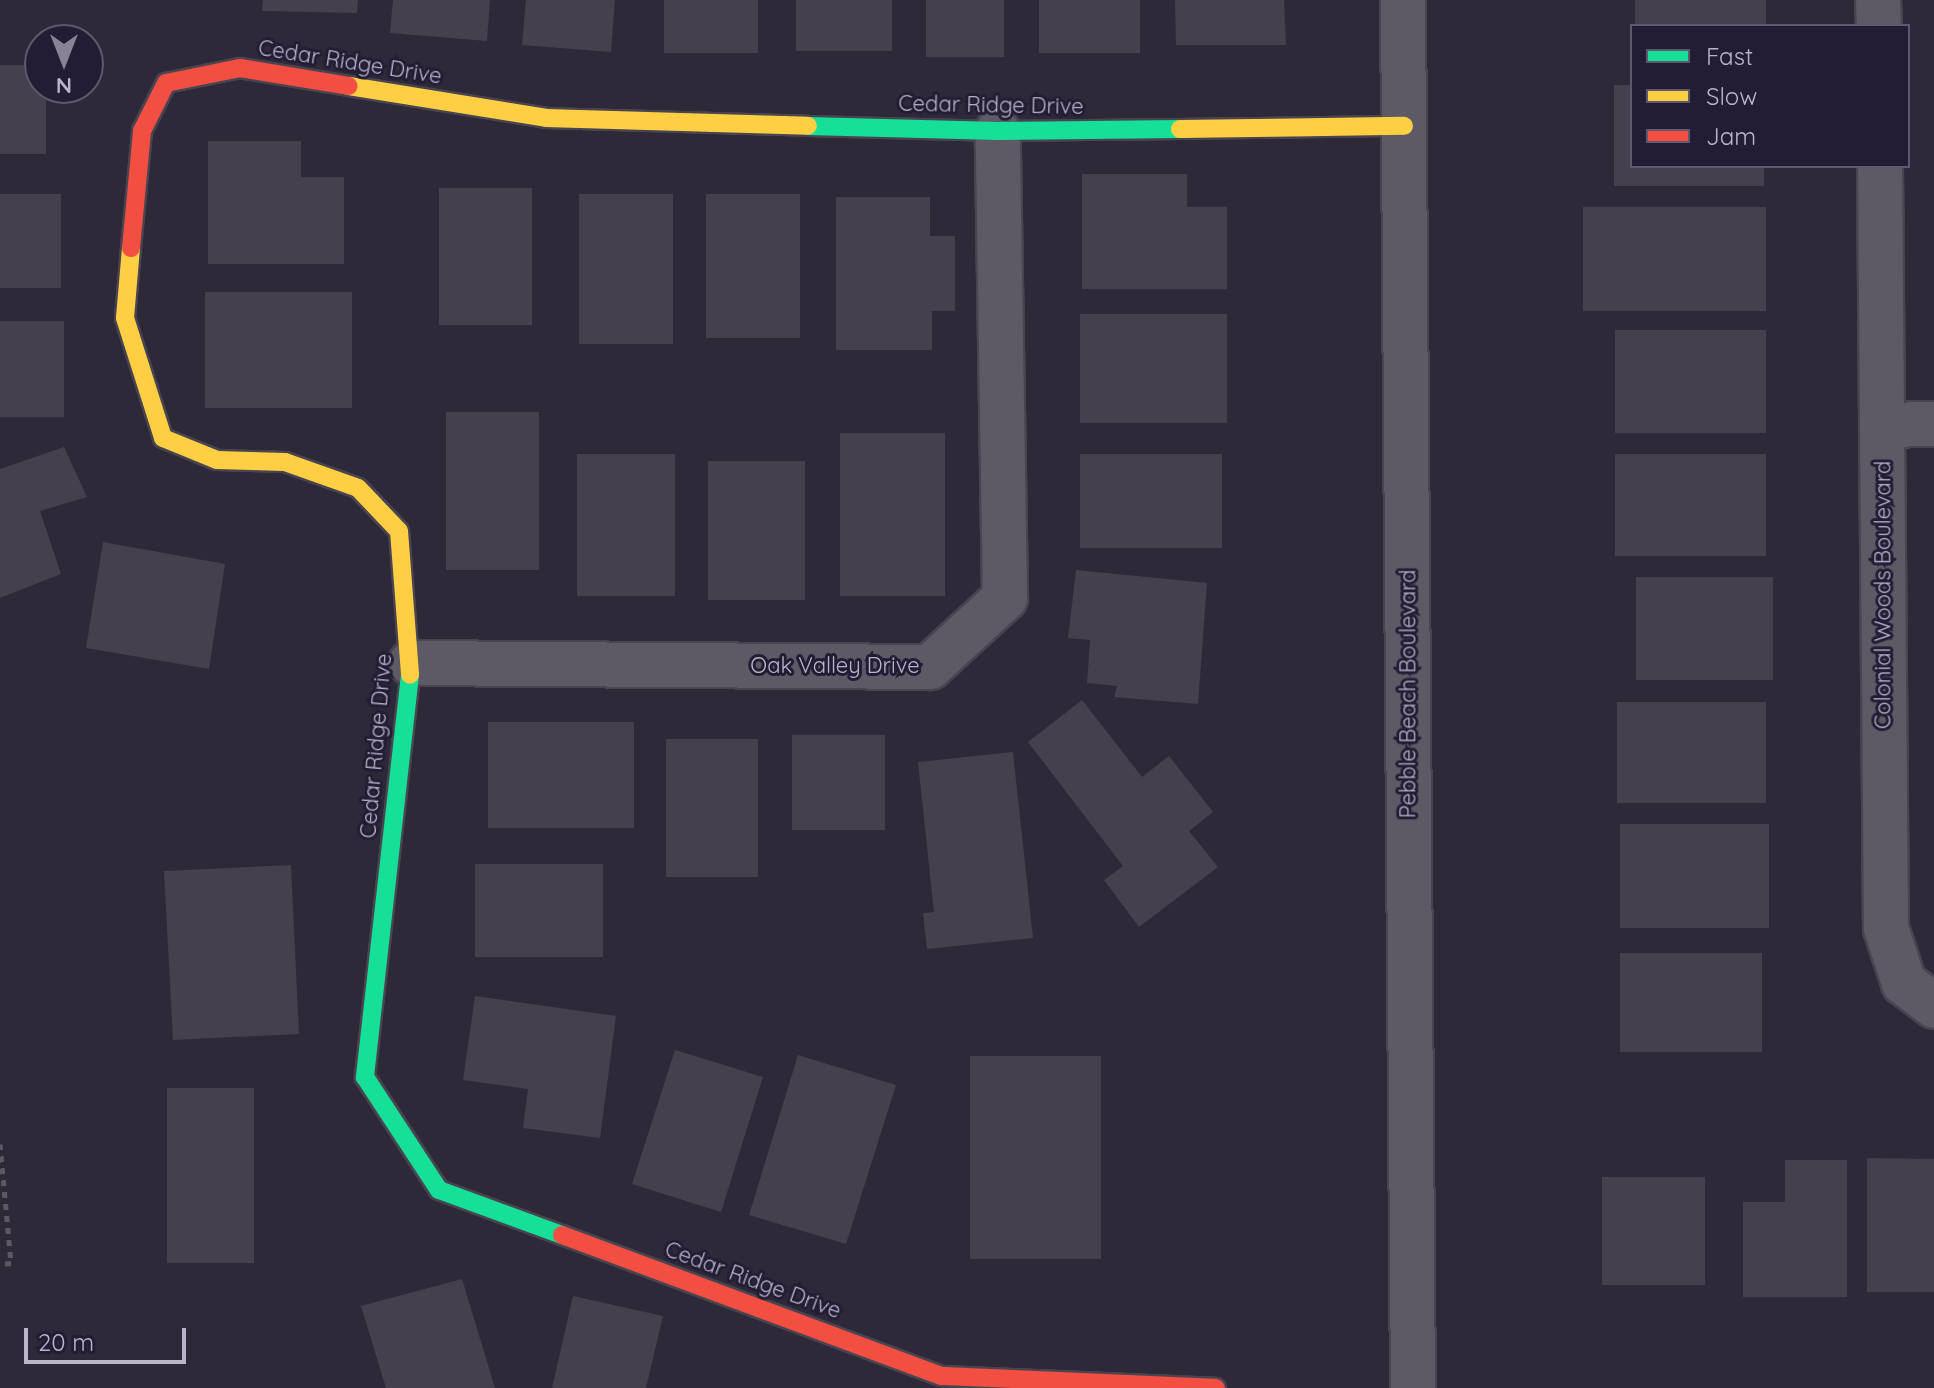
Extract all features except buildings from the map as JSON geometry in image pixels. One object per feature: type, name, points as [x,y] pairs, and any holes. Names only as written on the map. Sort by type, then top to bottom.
[{"type":"street","name":"Pebble Beach Boulevard","points":[[1403,0],[1413,1388]]},
{"type":"street","points":[[1878,0],[1879,24]]},
{"type":"street","name":"Cedar Ridge Drive","points":[[1216,1388],[942,1376],[439,1190],[365,1077],[411,663],[399,531],[358,488],[285,462],[217,460],[163,438],[125,318],[142,131],[166,83],[240,68],[546,118],[998,131],[1404,126]]},
{"type":"street","name":"Oak Valley Drive","points":[[411,663],[930,667],[1005,598],[998,131]]},
{"type":"street","name":"Colonial Woods Boulevard","points":[[1880,168],[1886,928],[1904,983],[1934,1006]]},
{"type":"street","points":[[1882,425],[1934,424]]},
{"type":"path","points":[[0,1144],[11,1263],[0,1264]]},
{"type":"traffic: fast","points":[[808,126],[998,131],[1180,129]]},
{"type":"traffic: fast","points":[[410,675],[365,1077],[439,1190],[562,1235]]},
{"type":"traffic: slow","points":[[349,86],[546,118],[808,126]]},
{"type":"traffic: slow","points":[[1180,129],[1404,126]]},
{"type":"traffic: slow","points":[[131,248],[125,318],[163,438],[217,460],[285,462],[358,488],[399,531],[410,675]]},
{"type":"traffic: jam","points":[[131,248],[142,131],[166,83],[240,68],[349,86]]},
{"type":"traffic: jam","points":[[562,1235],[942,1376],[1216,1388]]}]
